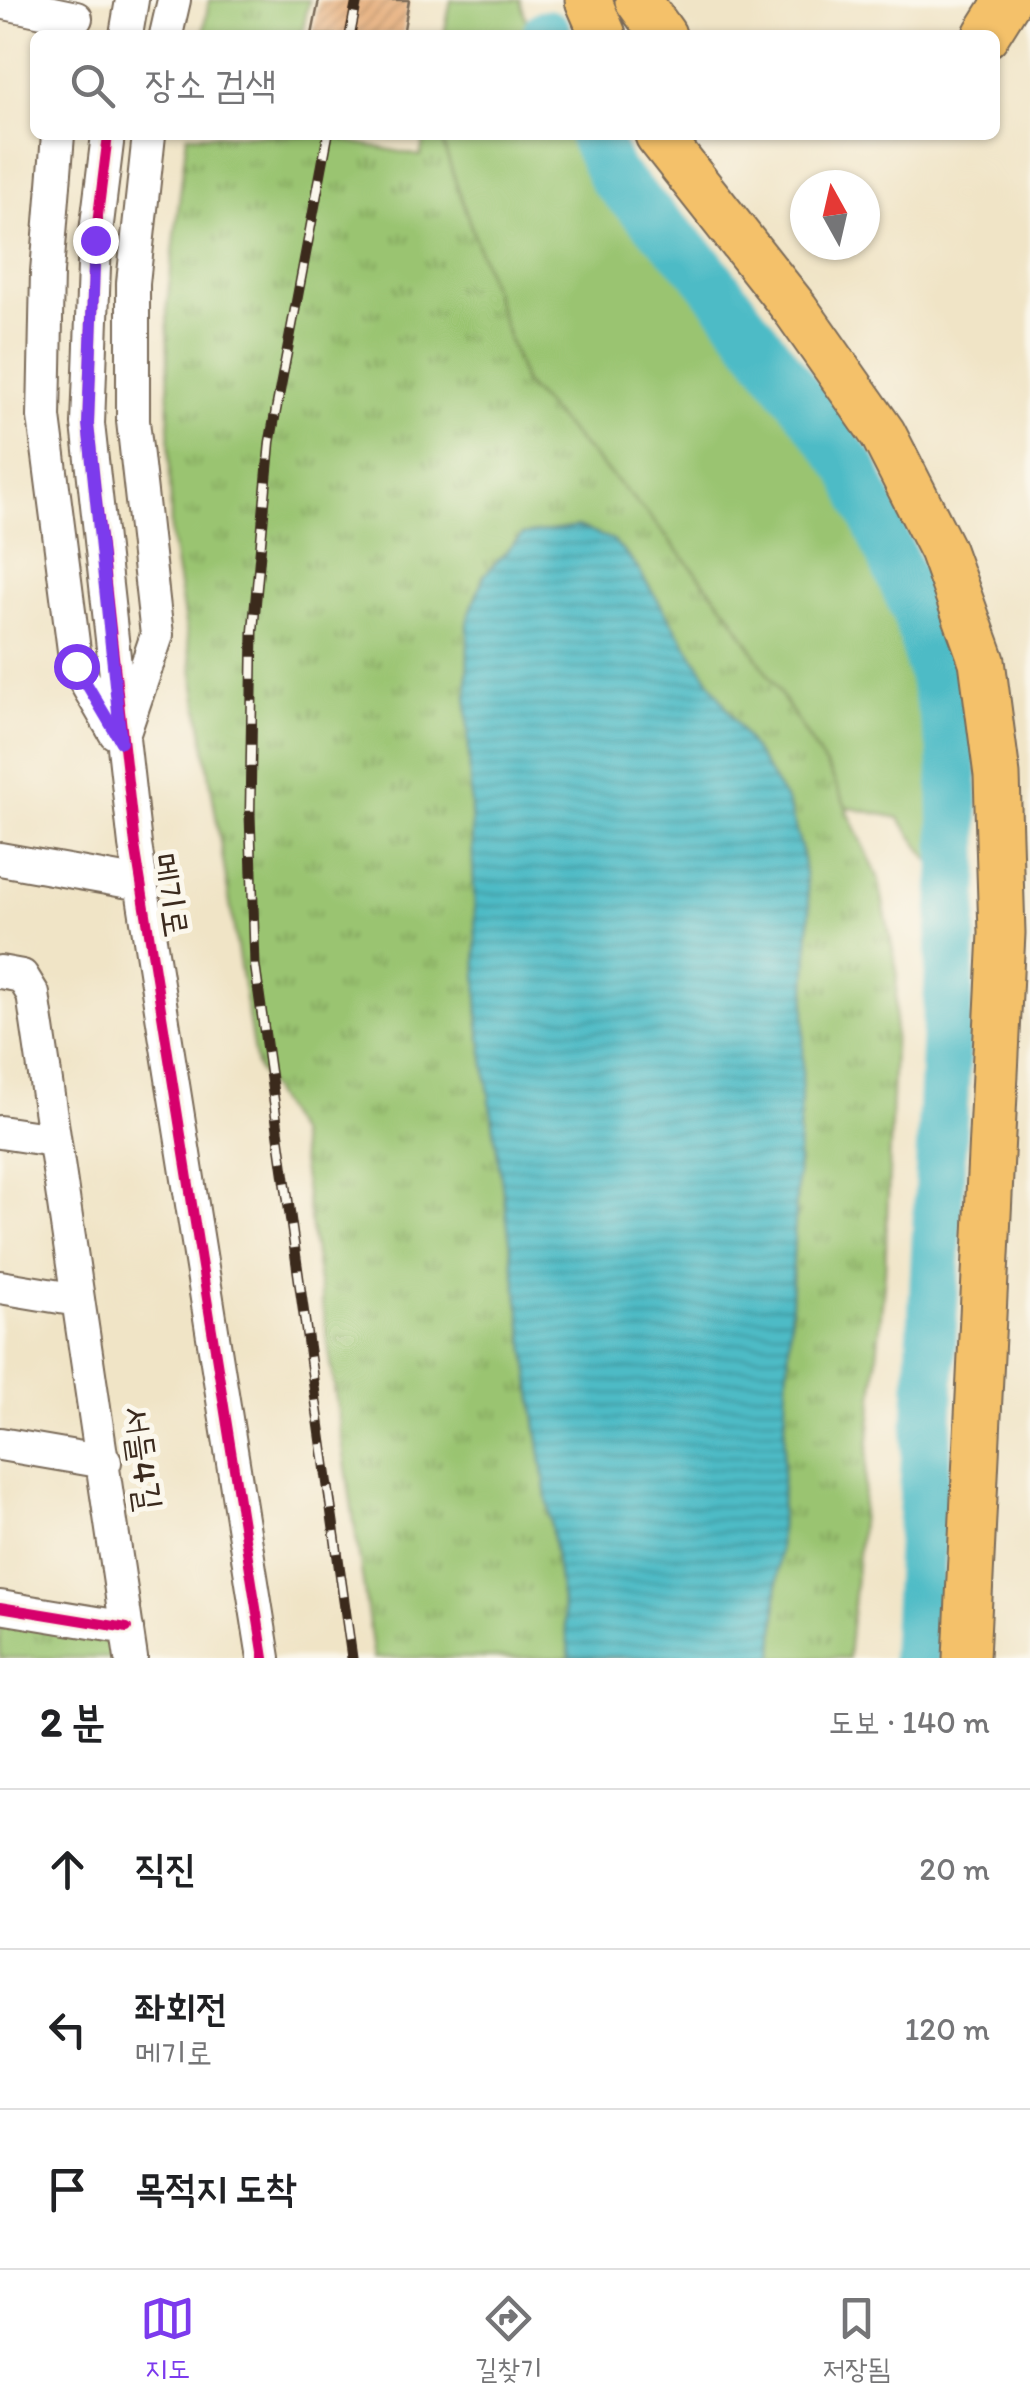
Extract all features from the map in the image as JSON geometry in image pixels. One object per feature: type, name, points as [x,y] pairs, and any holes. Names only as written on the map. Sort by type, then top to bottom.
[{"type":"highway","points":[[588,0],[601,30]]},
{"type":"highway","points":[[638,0],[659,30]]},
{"type":"highway","points":[[989,30],[1008,0]]},
{"type":"highway","points":[[661,140],[796,310],[884,434],[942,550],[982,661],[997,775],[1002,934],[966,1658]]},
{"type":"highway","points":[[989,1658],[1030,844]]},
{"type":"street","points":[[127,30],[132,0]]},
{"type":"street","points":[[167,30],[174,0]]},
{"type":"street","points":[[0,2],[76,18]]},
{"type":"street","points":[[58,140],[46,272],[46,435],[76,666],[121,742]]},
{"type":"street","name":"메기로","points":[[107,140],[95,240],[88,424],[121,742],[141,884],[264,1658]]},
{"type":"street","points":[[121,742],[157,635],[133,421],[133,283],[148,140]]},
{"type":"street","points":[[0,859],[141,884]]},
{"type":"street","name":"서들4길","points":[[0,972],[22,976],[33,994],[129,1643],[0,1607]]},
{"type":"street","points":[[0,1132],[53,1140]]},
{"type":"street","points":[[0,1287],[78,1300]]},
{"type":"street","points":[[0,1444],[105,1462]]},
{"type":"green space","points":[[209,0],[309,0],[303,30],[204,30]]},
{"type":"green space","points":[[451,0],[520,0],[529,30],[445,30]]},
{"type":"green space","points":[[186,140],[346,140],[420,156],[424,140],[442,141],[524,383],[650,517],[728,611],[831,774],[878,877],[897,971],[885,1272],[848,1658],[374,1658],[297,1133],[256,1066],[171,536],[167,304]]},
{"type":"green space","points":[[437,140],[579,140],[607,195],[709,304],[854,505],[906,635],[936,737],[938,872],[899,818],[846,807],[831,774],[728,611],[650,517],[524,383],[442,142]]},
{"type":"green space","points":[[0,1622],[106,1640],[121,1658],[0,1658]]},
{"type":"water","points":[[577,527],[613,540],[636,566],[788,803],[802,851],[810,910],[774,1658],[570,1658],[479,1025],[467,704],[468,618],[484,575],[522,535]]},
{"type":"building","points":[[319,0],[409,0],[404,30],[313,30]]},
{"type":"waterway","points":[[595,140],[612,176],[701,268],[853,469],[917,612],[952,748],[955,863],[916,1658]]},
{"type":"railway","points":[[351,30],[357,0]]},
{"type":"railway","points":[[327,140],[270,442],[253,631],[250,814],[255,965],[352,1658]]},
{"type":"cycle path","points":[[107,140],[95,240],[88,424],[135,845],[264,1658]]},
{"type":"cycle path","points":[[0,1607],[127,1628]]},
{"type":"route","points":[[76,666],[121,742],[88,424],[95,240]]}]
